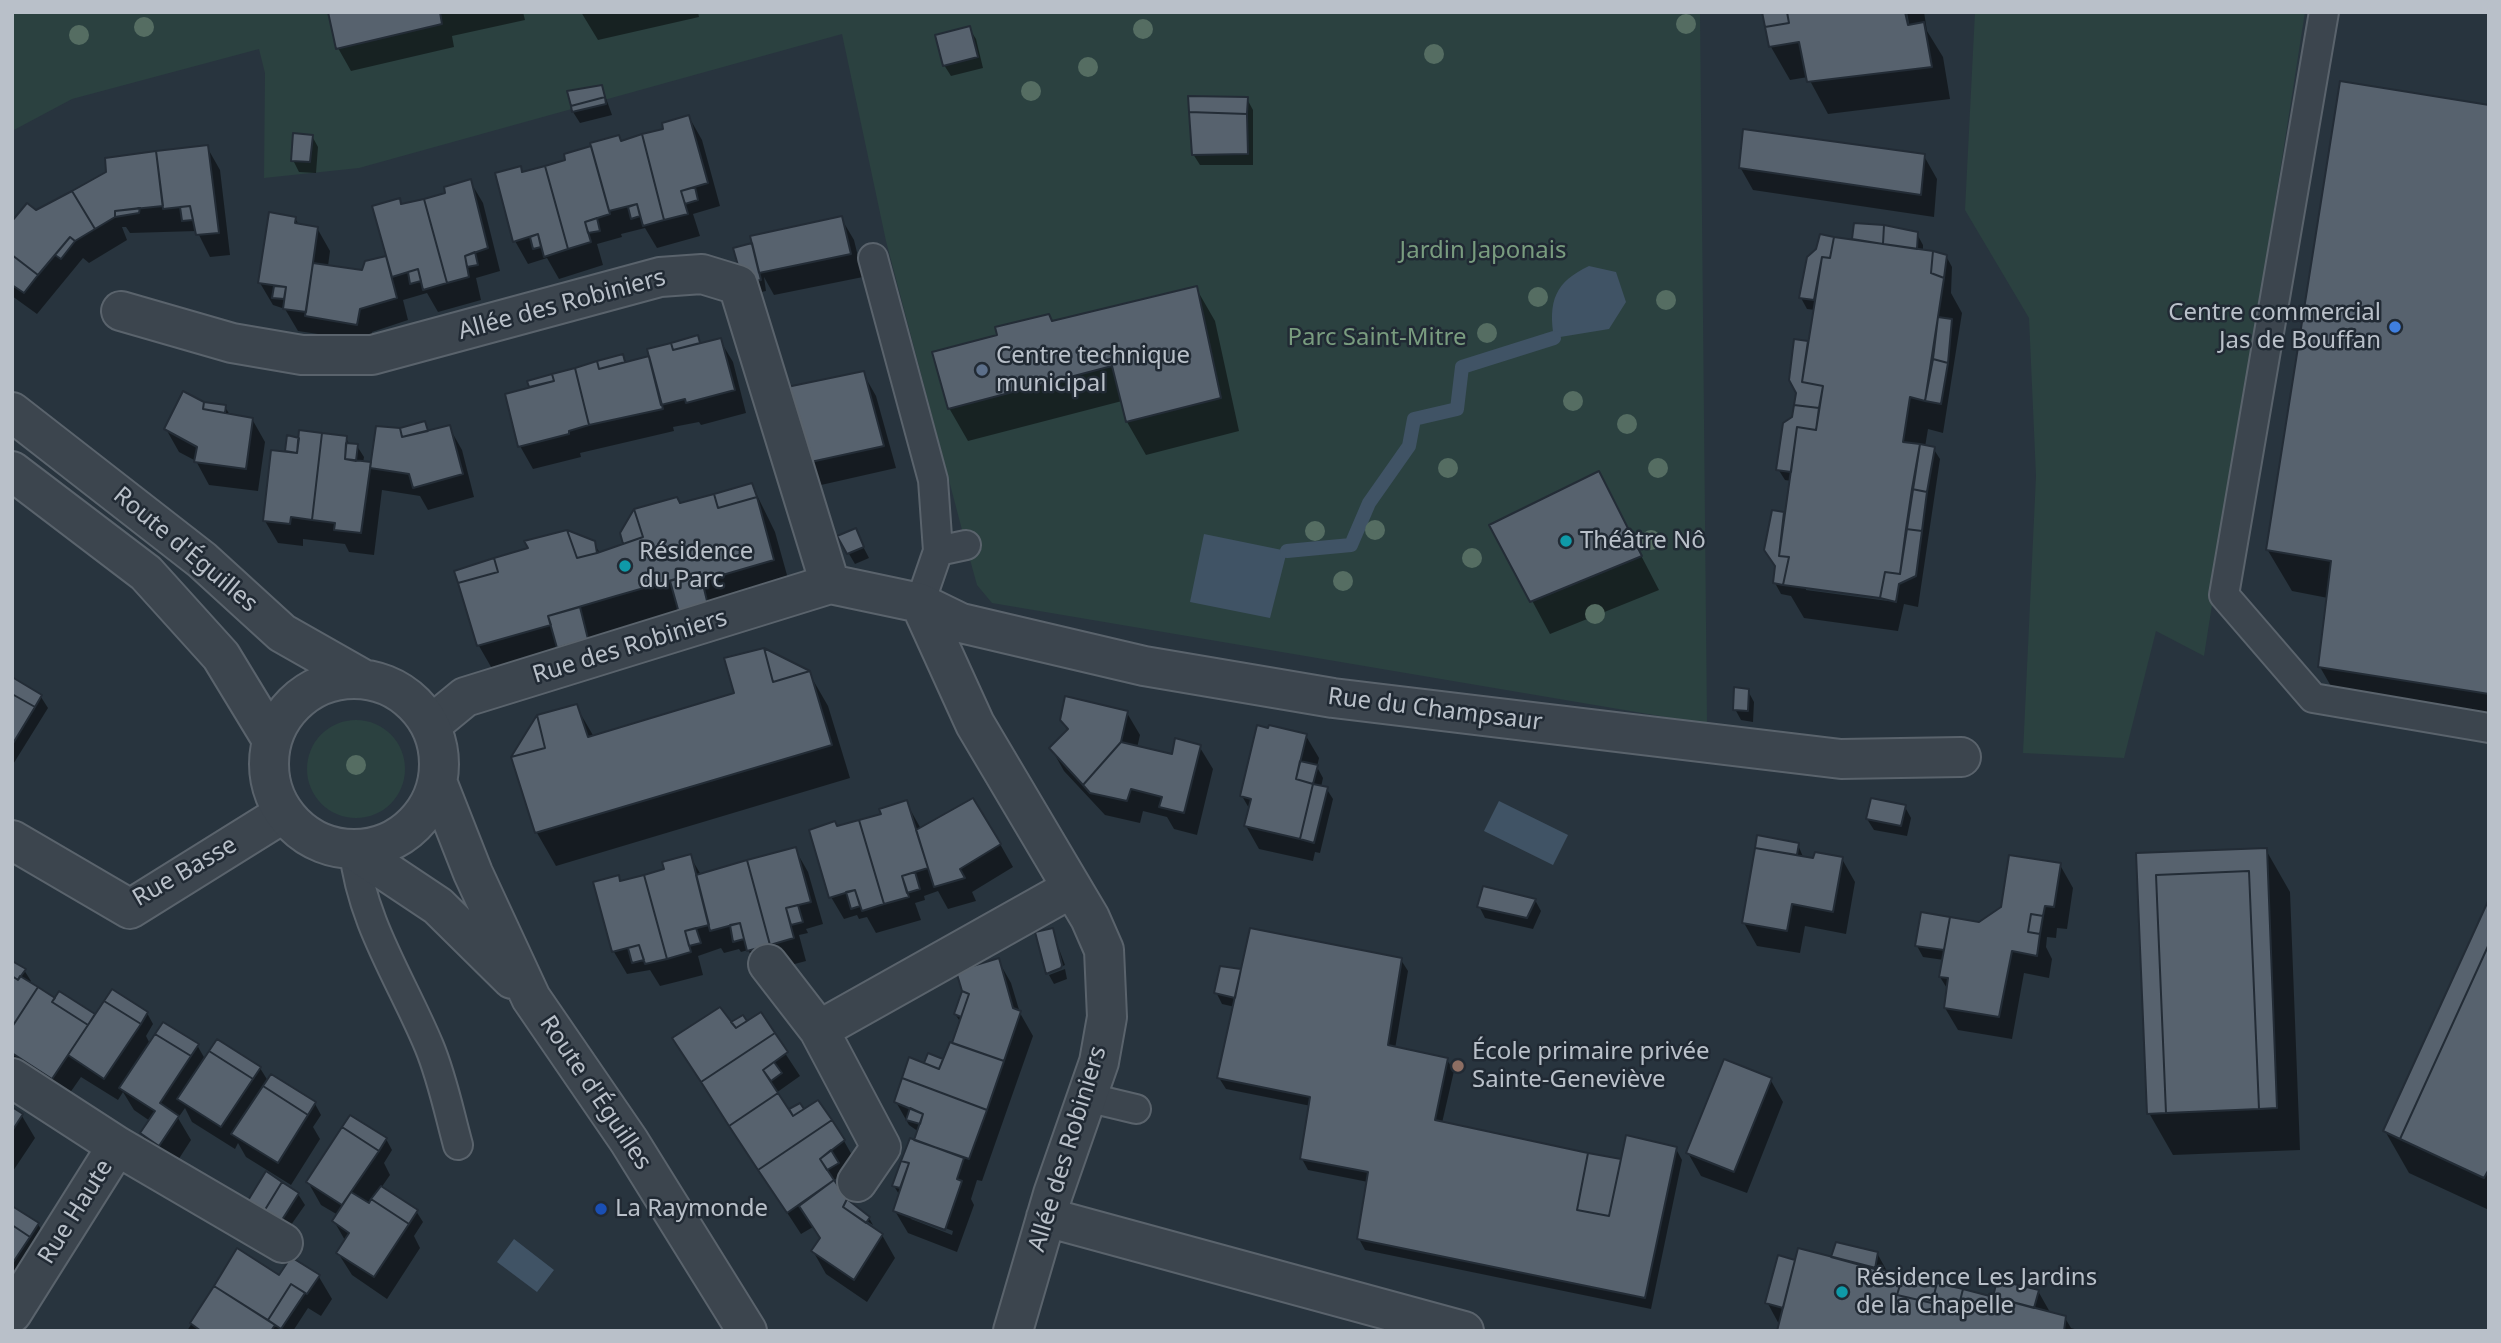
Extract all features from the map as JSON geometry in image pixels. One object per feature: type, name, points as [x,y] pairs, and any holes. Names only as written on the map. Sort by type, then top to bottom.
[{"type":"street","name":"Allée des Robiniers","points":[[121,311],[244,345],[302,355],[372,355],[660,276],[702,274],[738,285],[830,584]]},
{"type":"street","name":"Route d'Éguilles","points":[[12,412],[202,560],[282,633],[363,679]]},
{"type":"street","name":"Route d'Éguilles","points":[[12,471],[146,573],[221,656],[272,740]]},
{"type":"street","name":"Rue des Robiniers","points":[[431,725],[464,697],[830,584],[920,603]]},
{"type":"street","name":"Allée des Robiniers","points":[[920,603],[975,724],[1072,888],[1104,950],[1107,1017],[1099,1062],[1046,1217],[1013,1331]]},
{"type":"street","name":"Rue du Champsaur","points":[[920,603],[961,623],[1144,666],[1333,698],[1841,759],[1961,757]]},
{"type":"street","points":[[363,679],[385,684],[405,694],[431,725],[440,756],[438,784],[427,811],[408,831],[383,845],[354,850],[328,846],[303,833],[284,813],[273,791],[268,765],[272,740],[285,713],[306,693],[333,681],[363,679]]},
{"type":"street","name":"Route d'Éguilles","points":[[438,784],[472,873],[531,998],[629,1141],[747,1331]]},
{"type":"street","name":"Rue Basse","points":[[12,840],[130,909],[284,813]]},
{"type":"street","name":"Route d'Éguilles","points":[[354,850],[438,905],[531,998]]},
{"type":"street","points":[[818,1030],[1072,888]]},
{"type":"street","points":[[768,964],[818,1030],[881,1147],[857,1182]]},
{"type":"street","name":"Rue Haute","points":[[12,1079],[117,1146],[283,1243]]},
{"type":"street","name":"Rue Haute","points":[[12,1313],[117,1146]]},
{"type":"street","points":[[1046,1217],[1464,1331]]},
{"type":"lane","points":[[2324,12],[2224,595],[2312,698],[2489,728]]},
{"type":"lane","points":[[873,258],[933,480],[938,551],[920,603]]},
{"type":"lane","points":[[938,551],[966,545]]},
{"type":"lane","points":[[354,850],[358,881],[377,936],[430,1048],[458,1144]]},
{"type":"lane","points":[[1086,1097],[1136,1109]]},
{"type":"green space","name":"Parc Saint-Mitre","points":[[12,12],[1700,12],[1707,724],[992,603],[977,585],[966,545],[886,241],[842,34],[359,168],[264,178],[265,73],[259,49],[72,99],[12,131]]},
{"type":"green space","points":[[1975,12],[2305,12],[2204,656],[2156,631],[2124,758],[2023,753],[2036,476],[2029,318],[1965,210]]},
{"type":"green space","points":[[356,720],[375,724],[391,734],[401,750],[405,769],[401,788],[391,804],[375,814],[356,818],[337,814],[321,804],[311,788],[307,769],[311,750],[321,734],[337,724]]},
{"type":"water","points":[[1589,266],[1616,272],[1626,302],[1609,329],[1554,338],[1552,313],[1556,294],[1568,279]]},
{"type":"water","points":[[1204,534],[1287,551],[1270,618],[1190,602]]},
{"type":"water","points":[[1499,801],[1568,835],[1553,865],[1484,831]]},
{"type":"water","points":[[514,1239],[554,1270],[537,1292],[497,1262]]},
{"type":"building","points":[[328,12],[440,12],[442,24],[336,49]]},
{"type":"building","points":[[1762,12],[1787,12],[1789,23],[1765,27]]},
{"type":"building","points":[[1787,12],[1905,12],[1908,25],[1924,22],[1932,67],[1807,82],[1799,42],[1769,47],[1765,27],[1789,23]]},
{"type":"building","points":[[970,26],[978,57],[943,66],[935,35]]},
{"type":"building","name":"Centre commercial Jas de Bouffan","points":[[2340,81],[2489,105],[2489,694],[2318,667],[2331,561],[2266,550]]},
{"type":"building","points":[[602,85],[605,97],[571,106],[567,91]]},
{"type":"building","points":[[1188,96],[1248,97],[1247,114],[1189,112]]},
{"type":"building","points":[[605,97],[606,104],[572,112],[571,106]]},
{"type":"building","points":[[1189,112],[1247,114],[1248,154],[1192,155]]},
{"type":"building","points":[[689,115],[708,183],[681,191],[688,214],[664,220],[642,134],[663,129],[662,123]]},
{"type":"building","points":[[1743,129],[1925,154],[1921,195],[1739,168]]},
{"type":"building","points":[[293,133],[313,135],[310,162],[291,161]]},
{"type":"building","points":[[642,134],[664,220],[643,226],[637,204],[609,211],[590,143],[619,135],[621,141]]},
{"type":"building","points":[[208,145],[219,233],[196,235],[190,206],[163,209],[156,151]]},
{"type":"building","points":[[591,146],[610,214],[585,222],[591,242],[568,249],[545,166],[565,160],[564,154]]},
{"type":"building","points":[[156,151],[163,206],[115,211],[115,217],[95,229],[72,191],[106,172],[105,158]]},
{"type":"building","points":[[521,166],[522,172],[545,166],[568,249],[544,257],[538,234],[513,242],[495,173]]},
{"type":"building","points":[[471,179],[488,248],[465,256],[469,277],[447,283],[424,199],[445,193],[444,187]]},
{"type":"building","points":[[695,187],[698,200],[685,204],[681,191]]},
{"type":"building","points":[[72,191],[95,229],[75,241],[70,237],[38,275],[12,255],[12,221],[27,203],[36,210]]},
{"type":"building","points":[[400,198],[401,204],[424,199],[447,283],[423,290],[418,269],[392,277],[372,206]]},
{"type":"building","points":[[637,204],[640,216],[631,219],[628,207]]},
{"type":"building","points":[[190,206],[193,220],[182,221],[180,207]]},
{"type":"building","points":[[140,208],[139,213],[115,217],[115,211]]},
{"type":"building","points":[[269,212],[296,217],[295,223],[318,227],[306,312],[283,309],[286,287],[258,283]]},
{"type":"building","points":[[842,216],[851,254],[759,273],[750,236]]},
{"type":"building","points":[[597,218],[600,231],[588,233],[585,222]]},
{"type":"building","points":[[1854,223],[1884,225],[1883,244],[1852,239]]},
{"type":"building","points":[[1884,225],[1918,232],[1917,249],[1883,244]]},
{"type":"building","points":[[538,234],[541,247],[533,249],[530,237]]},
{"type":"building","points":[[1820,234],[1834,237],[1830,258],[1822,257],[1814,300],[1799,298],[1807,257],[1816,249]]},
{"type":"building","points":[[70,237],[75,241],[61,259],[55,255]]},
{"type":"building","points":[[1834,237],[1933,251],[1931,273],[1944,278],[1925,401],[1910,397],[1903,442],[1920,444],[1900,574],[1885,572],[1880,598],[1783,585],[1789,557],[1779,556],[1797,427],[1816,430],[1823,386],[1802,382],[1822,257],[1830,258]]},
{"type":"building","points":[[752,243],[761,280],[743,283],[733,248]]},
{"type":"building","points":[[1933,251],[1947,255],[1944,278],[1931,273]]},
{"type":"building","points":[[475,252],[478,265],[467,267],[465,256]]},
{"type":"building","points":[[12,255],[38,275],[24,293],[12,285]]},
{"type":"building","points":[[386,256],[397,298],[360,309],[357,325],[305,316],[313,263],[362,270],[365,261]]},
{"type":"building","points":[[418,269],[421,281],[410,284],[408,272]]},
{"type":"building","points":[[274,286],[286,287],[284,299],[272,298]]},
{"type":"building","points":[[1197,286],[1221,398],[1126,422],[1112,366],[948,409],[932,352],[997,335],[995,327],[1049,314],[1052,321]]},
{"type":"building","points":[[1938,317],[1952,319],[1948,363],[1933,359]]},
{"type":"building","points":[[698,335],[700,343],[673,350],[671,343]]},
{"type":"building","points":[[721,338],[735,390],[686,403],[685,399],[661,405],[647,349],[671,343],[673,350]]},
{"type":"building","points":[[1794,339],[1808,341],[1802,382],[1823,386],[1819,408],[1794,405],[1796,393],[1789,380]]},
{"type":"building","points":[[623,354],[625,362],[599,369],[597,361]]},
{"type":"building","points":[[649,356],[663,409],[589,425],[575,368],[597,361],[599,369]]},
{"type":"building","points":[[1933,359],[1948,363],[1941,404],[1925,401]]},
{"type":"building","points":[[575,368],[589,425],[569,431],[569,434],[518,447],[505,394],[554,381],[552,374]]},
{"type":"building","points":[[864,371],[884,446],[806,463],[787,387]]},
{"type":"building","points":[[552,374],[554,381],[529,387],[527,381]]},
{"type":"building","points":[[183,391],[204,402],[203,409],[253,418],[246,469],[194,462],[197,447],[164,429]]},
{"type":"building","points":[[204,402],[226,405],[225,413],[203,409]]},
{"type":"building","points":[[1794,405],[1819,408],[1816,430],[1797,427],[1791,472],[1776,470],[1783,423],[1792,417]]},
{"type":"building","points":[[425,421],[428,431],[402,437],[400,428]]},
{"type":"building","points":[[450,425],[463,474],[413,488],[409,474],[370,468],[376,426],[400,428],[402,437]]},
{"type":"building","points":[[299,430],[322,433],[312,520],[291,517],[290,524],[263,521],[271,450],[297,453]]},
{"type":"building","points":[[322,433],[347,436],[345,459],[371,462],[361,533],[334,530],[335,523],[312,520]]},
{"type":"building","points":[[287,435],[299,438],[297,453],[285,451]]},
{"type":"building","points":[[346,443],[358,444],[356,461],[345,459]]},
{"type":"building","points":[[1920,444],[1935,447],[1927,492],[1912,489]]},
{"type":"building","name":"Théâtre Nô","points":[[1599,471],[1642,556],[1530,602],[1489,525]]},
{"type":"building","points":[[752,483],[757,497],[718,508],[714,494]]},
{"type":"building","points":[[1912,489],[1927,492],[1922,531],[1906,529]]},
{"type":"building","name":"Résidence du Parc","points":[[714,494],[718,508],[757,497],[774,560],[702,581],[700,572],[616,596],[548,616],[551,625],[477,646],[458,583],[498,572],[494,558],[528,548],[524,541],[567,530],[577,558],[597,553],[643,537],[634,509],[677,497],[680,503]]},
{"type":"building","points":[[634,509],[643,537],[623,544],[620,533]]},
{"type":"building","points":[[1772,510],[1784,512],[1779,556],[1789,557],[1783,585],[1773,583],[1775,566],[1764,550]]},
{"type":"building","points":[[856,528],[864,547],[847,554],[837,536]]},
{"type":"building","points":[[1906,529],[1922,531],[1916,576],[1899,584],[1896,602],[1880,598],[1885,572],[1900,574]]},
{"type":"building","points":[[567,530],[595,541],[597,553],[577,558]]},
{"type":"building","points":[[494,558],[498,572],[458,583],[454,571]]},
{"type":"building","points":[[700,572],[708,605],[679,613],[670,581]]},
{"type":"building","points":[[580,607],[588,639],[557,648],[548,616]]},
{"type":"building","points":[[764,648],[773,682],[810,671],[832,745],[535,833],[511,757],[545,748],[537,715],[577,704],[588,737],[734,693],[724,658]]},
{"type":"building","points":[[764,648],[810,671],[773,682]]},
{"type":"building","points":[[12,677],[42,695],[35,707],[12,694]]},
{"type":"building","points":[[1734,687],[1749,689],[1748,711],[1733,710]]},
{"type":"building","points":[[12,694],[35,707],[12,745]]},
{"type":"building","points":[[1065,696],[1128,711],[1121,742],[1083,785],[1049,748],[1068,729],[1060,720]]},
{"type":"building","points":[[537,715],[545,748],[511,757]]},
{"type":"building","points":[[1257,725],[1268,728],[1269,725],[1307,734],[1296,779],[1313,784],[1300,839],[1244,826],[1251,799],[1240,796]]},
{"type":"building","points":[[1175,738],[1201,745],[1184,813],[1159,807],[1162,797],[1131,789],[1127,801],[1090,793],[1083,785],[1121,742],[1172,754]]},
{"type":"building","points":[[1300,761],[1318,765],[1313,784],[1296,779]]},
{"type":"building","points":[[1313,784],[1328,787],[1314,843],[1300,839]]},
{"type":"building","points":[[973,798],[1001,844],[960,869],[965,878],[934,887],[916,830]]},
{"type":"building","points":[[1871,798],[1906,805],[1901,826],[1866,819]]},
{"type":"building","points":[[907,800],[928,868],[902,876],[909,897],[884,904],[859,820],[881,814],[879,809]]},
{"type":"building","points":[[859,820],[884,904],[862,911],[855,890],[829,898],[809,830],[835,821],[837,826]]},
{"type":"building","points":[[1757,835],[1799,843],[1797,855],[1755,848]]},
{"type":"building","points":[[796,847],[811,902],[786,908],[794,938],[770,945],[747,860]]},
{"type":"building","points":[[1755,848],[1813,858],[1815,852],[1843,857],[1833,912],[1792,904],[1787,931],[1742,923]]},
{"type":"building","points":[[2267,848],[2277,1108],[2259,1109],[2249,871],[2156,875],[2166,1113],[2147,1114],[2136,853]]},
{"type":"building","points":[[691,854],[709,925],[685,931],[691,952],[667,959],[644,875],[664,869],[662,862]]},
{"type":"building","points":[[2009,855],[2061,863],[2054,907],[2045,906],[2043,916],[2031,914],[2028,932],[2040,934],[2037,956],[2012,951],[1999,1017],[1944,1008],[1948,978],[1939,977],[1950,917],[1979,922],[2001,907]]},
{"type":"building","points":[[747,860],[770,945],[747,951],[740,923],[710,931],[696,875]]},
{"type":"building","points":[[2249,871],[2259,1109],[2166,1113],[2156,875]]},
{"type":"building","points":[[915,872],[920,889],[907,893],[902,876]]},
{"type":"building","points":[[619,875],[620,881],[644,875],[667,959],[645,964],[639,945],[612,952],[593,882]]},
{"type":"building","points":[[1483,886],[1536,899],[1527,918],[1477,907]]},
{"type":"building","points":[[855,890],[860,906],[851,909],[846,892]]},
{"type":"building","points":[[2489,899],[2489,944],[2400,1139],[2383,1131]]},
{"type":"building","points":[[798,905],[803,922],[791,925],[786,908]]},
{"type":"building","points":[[1921,912],[1950,917],[1944,950],[1915,946]]},
{"type":"building","points":[[2031,914],[2043,916],[2040,934],[2028,932]]},
{"type":"building","points":[[740,923],[744,939],[733,942],[730,925]]},
{"type":"building","points":[[696,928],[701,943],[689,946],[685,931]]},
{"type":"building","points":[[1053,928],[1062,965],[1061,968],[1046,974],[1035,932]]},
{"type":"building","points":[[1250,928],[1402,958],[1388,1045],[1448,1058],[1435,1120],[1588,1153],[1577,1210],[1609,1216],[1626,1135],[1677,1147],[1645,1298],[1357,1239],[1368,1172],[1300,1159],[1310,1097],[1217,1078]]},
{"type":"building","points":[[2489,944],[2489,1169],[2484,1178],[2400,1139]]},
{"type":"building","points":[[639,945],[644,960],[632,963],[628,948]]},
{"type":"building","points":[[999,958],[1013,1008],[1021,1011],[1004,1061],[952,1043],[969,994],[962,991],[956,971]]},
{"type":"building","points":[[12,961],[26,969],[18,980],[12,976]]},
{"type":"building","points":[[1220,966],[1241,969],[1235,998],[1214,993]]},
{"type":"building","points":[[12,976],[18,980],[20,976],[38,987],[12,1027]]},
{"type":"building","points":[[38,987],[55,998],[52,1002],[88,1025],[52,1079],[12,1053],[12,1027]]},
{"type":"building","points":[[112,989],[148,1012],[141,1024],[104,1001]]},
{"type":"building","points":[[59,991],[95,1014],[88,1025],[52,1002]]},
{"type":"building","points":[[962,991],[969,994],[961,1017],[954,1014]]},
{"type":"building","points":[[104,1001],[141,1024],[104,1079],[68,1055]]},
{"type":"building","points":[[720,1007],[736,1028],[761,1012],[775,1033],[701,1082],[672,1038]]},
{"type":"building","points":[[743,1015],[747,1021],[736,1028],[731,1022]]},
{"type":"building","points":[[163,1022],[199,1044],[191,1056],[155,1034]]},
{"type":"building","points":[[775,1033],[788,1052],[763,1070],[778,1093],[729,1126],[701,1082]]},
{"type":"building","points":[[155,1034],[191,1056],[160,1103],[179,1116],[159,1146],[140,1133],[155,1111],[119,1088]]},
{"type":"building","points":[[217,1039],[261,1067],[253,1079],[209,1051]]},
{"type":"building","points":[[950,1042],[1004,1061],[987,1110],[902,1078],[909,1057],[939,1069]]},
{"type":"building","points":[[209,1051],[253,1079],[221,1127],[177,1099]]},
{"type":"building","points":[[928,1053],[943,1059],[939,1069],[924,1063]]},
{"type":"building","points":[[1724,1059],[1772,1078],[1734,1172],[1686,1153]]},
{"type":"building","points":[[774,1062],[782,1073],[771,1081],[763,1070]]},
{"type":"building","points":[[271,1074],[316,1102],[308,1115],[263,1086]]},
{"type":"building","points":[[902,1078],[987,1110],[969,1159],[914,1140],[923,1114],[894,1102]]},
{"type":"building","points":[[263,1086],[308,1115],[278,1163],[231,1134]]},
{"type":"building","points":[[778,1093],[793,1116],[818,1100],[832,1120],[758,1170],[729,1126]]},
{"type":"building","points":[[800,1103],[804,1109],[793,1116],[789,1109]]},
{"type":"building","points":[[12,1107],[23,1114],[12,1131]]},
{"type":"building","points":[[910,1108],[923,1114],[920,1124],[906,1120]]},
{"type":"building","points":[[350,1115],[387,1138],[379,1151],[342,1127]]},
{"type":"building","points":[[832,1120],[845,1140],[820,1159],[834,1180],[787,1213],[758,1170]]},
{"type":"building","points":[[342,1127],[379,1151],[342,1205],[306,1182]]},
{"type":"building","points":[[910,1138],[964,1158],[957,1179],[962,1181],[945,1230],[893,1211],[909,1163],[901,1161]]},
{"type":"building","points":[[831,1150],[839,1163],[827,1170],[820,1159]]},
{"type":"building","points":[[1588,1153],[1621,1159],[1609,1216],[1577,1210]]},
{"type":"building","points":[[901,1161],[909,1163],[900,1188],[892,1186]]},
{"type":"building","points":[[266,1171],[282,1182],[263,1213],[247,1202]]},
{"type":"building","points":[[834,1180],[847,1199],[843,1207],[883,1234],[854,1280],[811,1251],[820,1238],[799,1206]]},
{"type":"building","points":[[282,1182],[299,1193],[280,1223],[263,1213]]},
{"type":"building","points":[[381,1186],[418,1210],[409,1224],[371,1199]]},
{"type":"building","points":[[351,1192],[369,1203],[371,1199],[409,1224],[374,1277],[336,1253],[349,1233],[332,1221]]},
{"type":"building","points":[[847,1199],[870,1217],[866,1223],[843,1207]]},
{"type":"building","points":[[12,1206],[39,1223],[30,1237],[12,1225]]},
{"type":"building","points":[[12,1225],[30,1237],[12,1264]]},
{"type":"building","points":[[1836,1242],[1878,1252],[1875,1269],[1831,1257]]},
{"type":"building","points":[[237,1248],[279,1275],[291,1257],[320,1275],[307,1294],[291,1284],[268,1320],[214,1286]]},
{"type":"building","name":"Résidence Les Jardins de la Chapelle","points":[[1798,1248],[1903,1275],[1897,1295],[1958,1309],[1963,1289],[2066,1316],[2064,1331],[1777,1331]]},
{"type":"building","points":[[1778,1255],[1795,1260],[1783,1308],[1765,1303]]},
{"type":"building","points":[[1903,1275],[1937,1283],[1932,1303],[1897,1295]]},
{"type":"building","points":[[1997,1280],[2039,1290],[2034,1308],[1993,1297]]},
{"type":"building","points":[[1937,1283],[1963,1289],[1958,1309],[1932,1303]]},
{"type":"building","points":[[291,1284],[305,1293],[281,1329],[268,1320]]},
{"type":"building","points":[[214,1286],[275,1325],[271,1331],[201,1331],[190,1323]]},
{"type":"waterway","points":[[1287,551],[1351,545],[1369,503],[1409,446],[1414,419],[1457,409],[1462,367],[1554,338]]},
{"type":"place","name":"Centre commercial Jas de Bouffan","points":[[2395,327]]},
{"type":"place","name":"Centre technique municipal","points":[[982,370]]},
{"type":"place","name":"Théâtre Nô","points":[[1566,541]]},
{"type":"place","name":"Résidence du Parc","points":[[625,566]]},
{"type":"place","name":"École primaire privée Sainte-Geneviève","points":[[1458,1066]]},
{"type":"place","name":"La Raymonde","points":[[601,1209]]},
{"type":"place","name":"Résidence Les Jardins de la Chapelle","points":[[1842,1292]]},
{"type":"park label","name":"Jardin Japonais","points":[[1483,251]]}]
